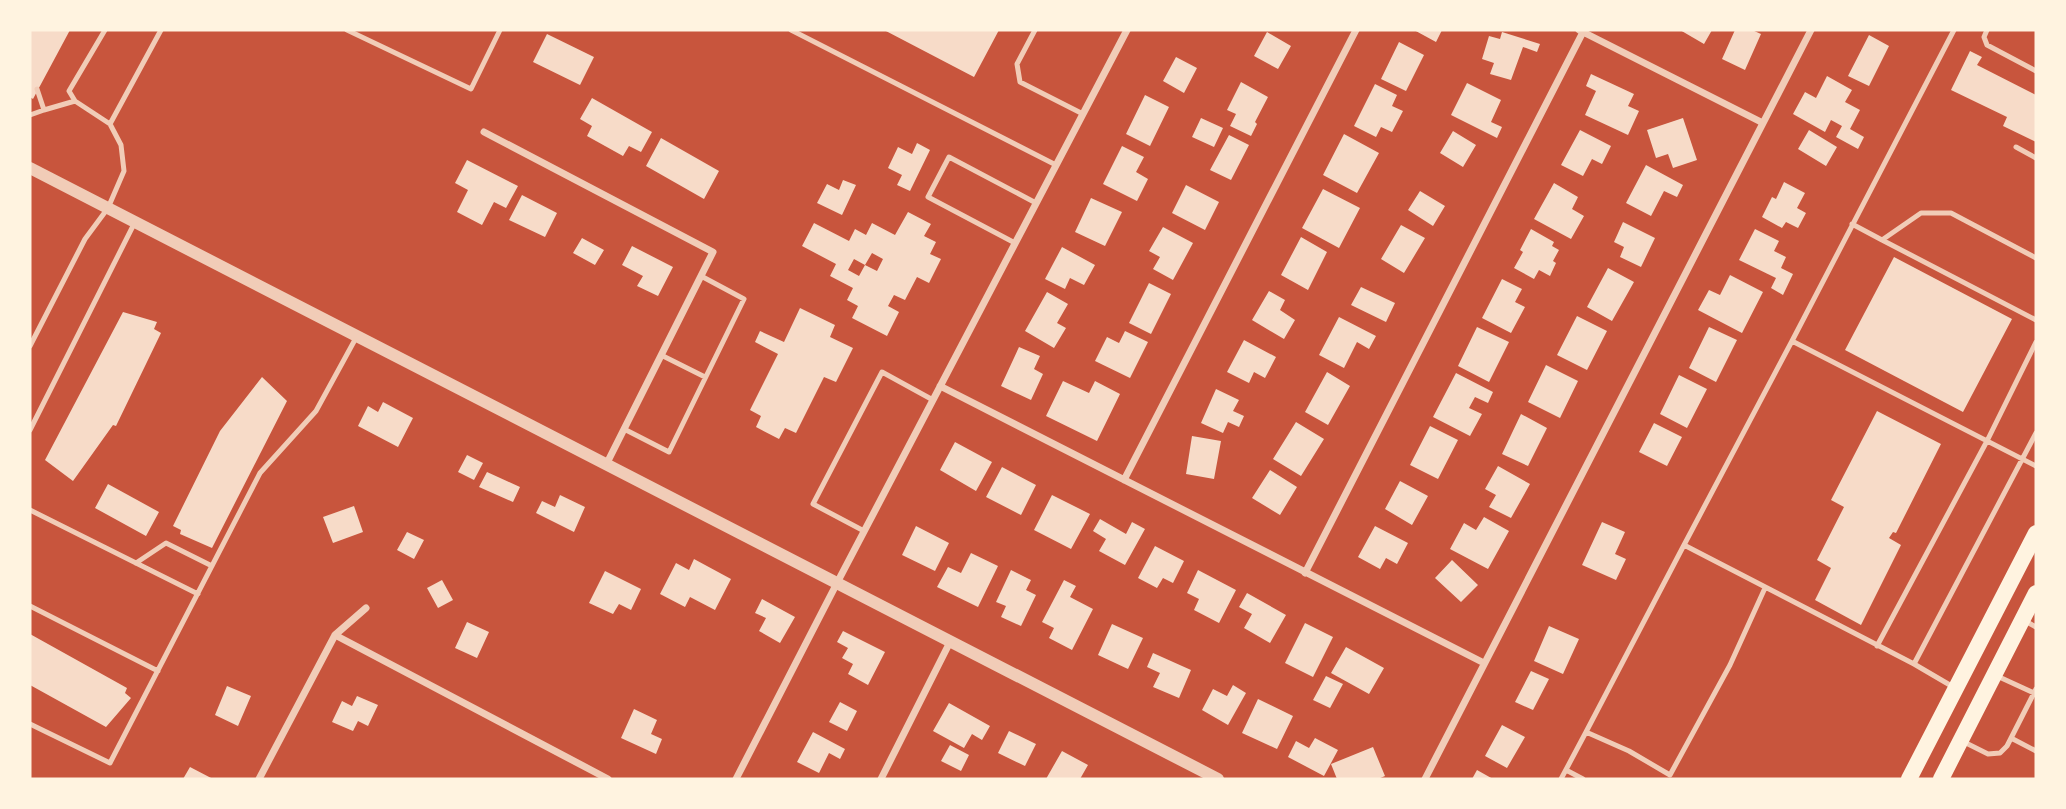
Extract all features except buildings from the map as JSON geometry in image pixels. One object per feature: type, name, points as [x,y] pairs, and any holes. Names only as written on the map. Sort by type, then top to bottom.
[{"type":"main road","points":[[1909,779],[2036,533]]},
{"type":"main road","points":[[1941,779],[1994,675],[2029,624],[2036,593]]},
{"type":"main road","points":[[1945,710],[1970,722]]},
{"type":"street","points":[[736,779],[1127,30]]},
{"type":"street","points":[[1124,480],[1356,30]]},
{"type":"street","points":[[1425,779],[1811,30]]},
{"type":"street","points":[[1305,573],[1581,31],[1763,123]]},
{"type":"street","points":[[484,132],[713,252],[607,465]]},
{"type":"street","points":[[30,168],[1217,779]]},
{"type":"street","points":[[940,386],[1484,663]]},
{"type":"street","points":[[259,779],[335,635],[366,608]]},
{"type":"street","points":[[335,635],[608,779]]},
{"type":"street","points":[[881,779],[950,642]]},
{"type":"lane","points":[[30,346],[85,239],[108,208],[124,171],[121,145],[110,124],[75,101],[69,91],[105,30]]},
{"type":"lane","points":[[110,124],[161,30]]},
{"type":"lane","points":[[347,30],[471,89],[500,30]]},
{"type":"lane","points":[[791,30],[1056,165]]},
{"type":"lane","points":[[1035,30],[1017,64],[1020,82],[1083,114]]},
{"type":"lane","points":[[1561,779],[1954,30]]},
{"type":"lane","points":[[1987,30],[1984,37],[1987,46],[2036,71]]},
{"type":"lane","points":[[37,89],[44,110]]},
{"type":"lane","points":[[30,115],[75,101]]},
{"type":"lane","points":[[2016,147],[2036,158]]},
{"type":"lane","points":[[1015,243],[928,197],[950,157],[1036,203]]},
{"type":"lane","points":[[1882,240],[1921,213],[1951,213],[2036,258]]},
{"type":"lane","points":[[30,430],[135,222]]},
{"type":"lane","points":[[1853,224],[2036,320]]},
{"type":"lane","points":[[624,429],[669,452],[744,299],[701,276]]},
{"type":"lane","points":[[30,724],[110,763],[260,473],[316,411],[357,336]]},
{"type":"lane","points":[[1792,341],[2036,466]]},
{"type":"lane","points":[[1877,646],[1987,441],[2036,342]]},
{"type":"lane","points":[[661,355],[705,377]]},
{"type":"lane","points":[[864,531],[813,504],[882,372],[933,400]]},
{"type":"lane","points":[[1914,664],[2036,433]]},
{"type":"lane","points":[[30,510],[198,594]]},
{"type":"lane","points":[[136,563],[166,543],[212,566]]},
{"type":"lane","points":[[1684,545],[1956,688]]},
{"type":"lane","points":[[1586,732],[1629,751],[1670,775],[1730,665],[1765,588]]},
{"type":"lane","points":[[30,606],[158,671]]},
{"type":"lane","points":[[1961,741],[1988,754],[2000,753],[2036,693],[1994,675]]},
{"type":"lane","points":[[2011,738],[2036,751]]},
{"type":"lane","points":[[1566,770],[1583,779]]}]
